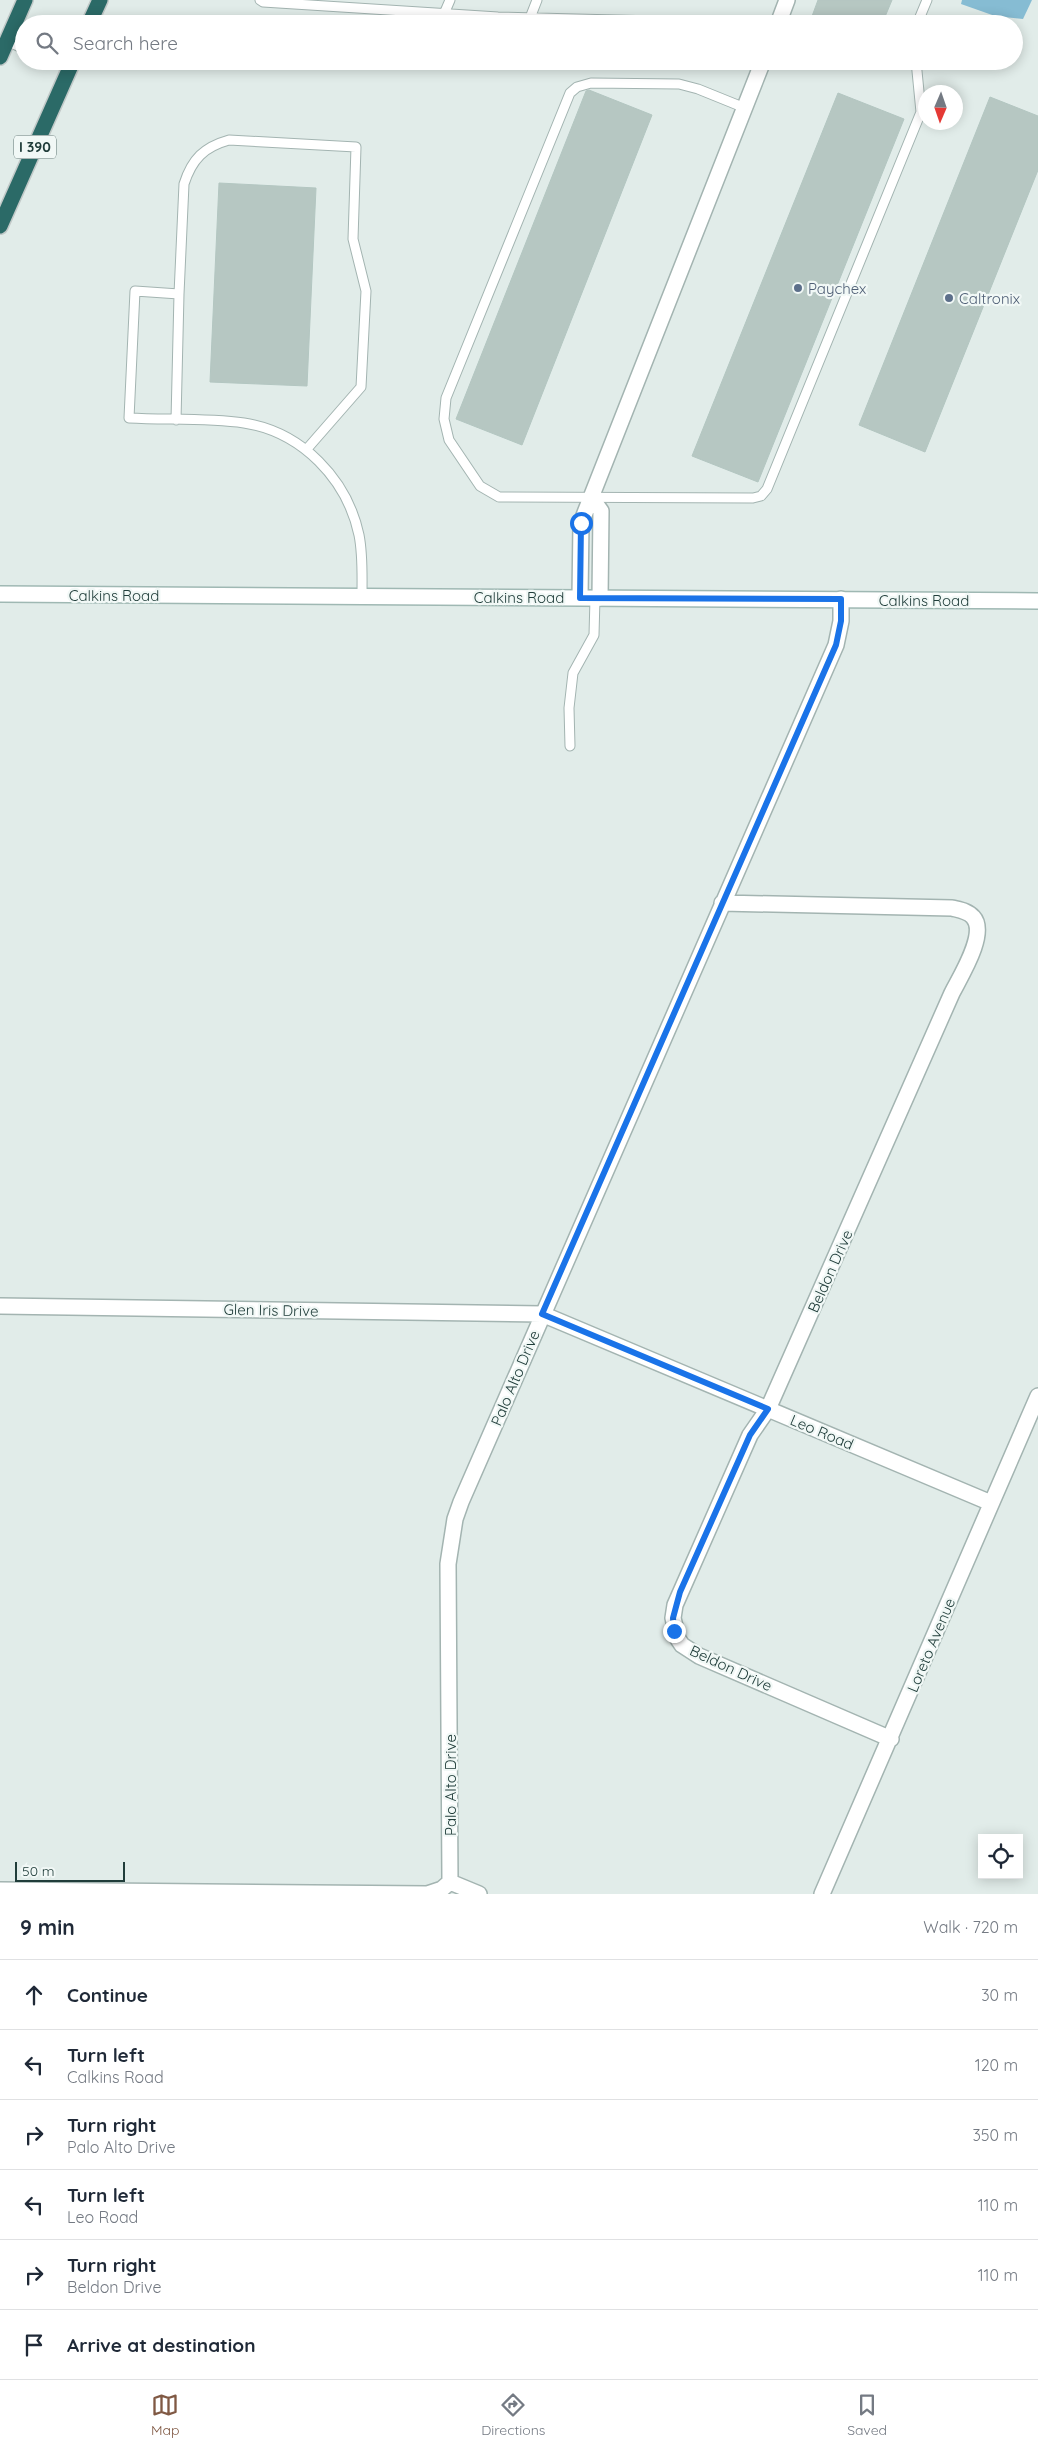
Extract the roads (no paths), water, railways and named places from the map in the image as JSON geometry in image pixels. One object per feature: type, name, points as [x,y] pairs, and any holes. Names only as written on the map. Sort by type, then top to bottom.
[{"type":"highway","points":[[19,15],[25,0]]},
{"type":"highway","points":[[93,15],[100,0]]},
{"type":"highway","points":[[0,57],[15,23]]},
{"type":"highway","name":"I 390","points":[[0,226],[69,70]]},
{"type":"street","points":[[781,15],[787,0]]},
{"type":"street","points":[[580,598],[581,523],[760,70]]},
{"type":"street","points":[[591,497],[600,512],[598,598]]},
{"type":"street","name":"Calkins Road","points":[[0,594],[1038,601]]},
{"type":"street","name":"Palo Alto Drive","points":[[450,1882],[448,1564],[451,1540],[461,1502],[836,645],[841,621],[841,599]]},
{"type":"street","name":"Beldon Drive","points":[[722,903],[952,908],[966,912],[975,918],[977,926],[977,937],[972,954],[768,1409],[750,1435],[680,1592],[673,1618],[674,1631],[682,1645],[698,1656],[891,1739]]},
{"type":"street","name":"Glen Iris Drive","points":[[0,1306],[542,1314]]},
{"type":"street","name":"Leo Road","points":[[542,1314],[991,1503]]},
{"type":"street","name":"Loreto Avenue","points":[[822,1894],[891,1739],[1038,1396]]},
{"type":"street","points":[[0,1890],[427,1894],[442,1889],[450,1882],[480,1894]]},
{"type":"lane","points":[[260,0],[263,2],[466,15]]},
{"type":"lane","points":[[444,14],[450,0]]},
{"type":"lane","points":[[531,15],[538,0]]},
{"type":"lane","points":[[921,15],[927,0]]},
{"type":"lane","points":[[7,42],[15,45]]},
{"type":"lane","points":[[745,108],[698,89],[679,84],[591,83],[578,87],[570,93],[446,398],[444,419],[449,440],[480,486],[499,497],[753,498],[761,496],[767,489],[921,112],[917,70]]},
{"type":"lane","points":[[176,420],[184,184],[188,169],[200,153],[215,144],[229,140],[356,148],[353,239],[366,291],[361,386],[306,450]]},
{"type":"lane","points":[[179,294],[135,291],[130,418],[245,423],[283,436],[306,450],[335,479],[354,514],[359,537],[362,596]]},
{"type":"lane","points":[[570,746],[569,708],[573,673],[594,635],[598,598]]},
{"type":"water","points":[[962,0],[1032,0],[1023,19],[1023,15],[992,15],[961,4]]},
{"type":"place","name":"Paychex","points":[[798,288]]},
{"type":"place","name":"Caltronix","points":[[949,298]]}]
